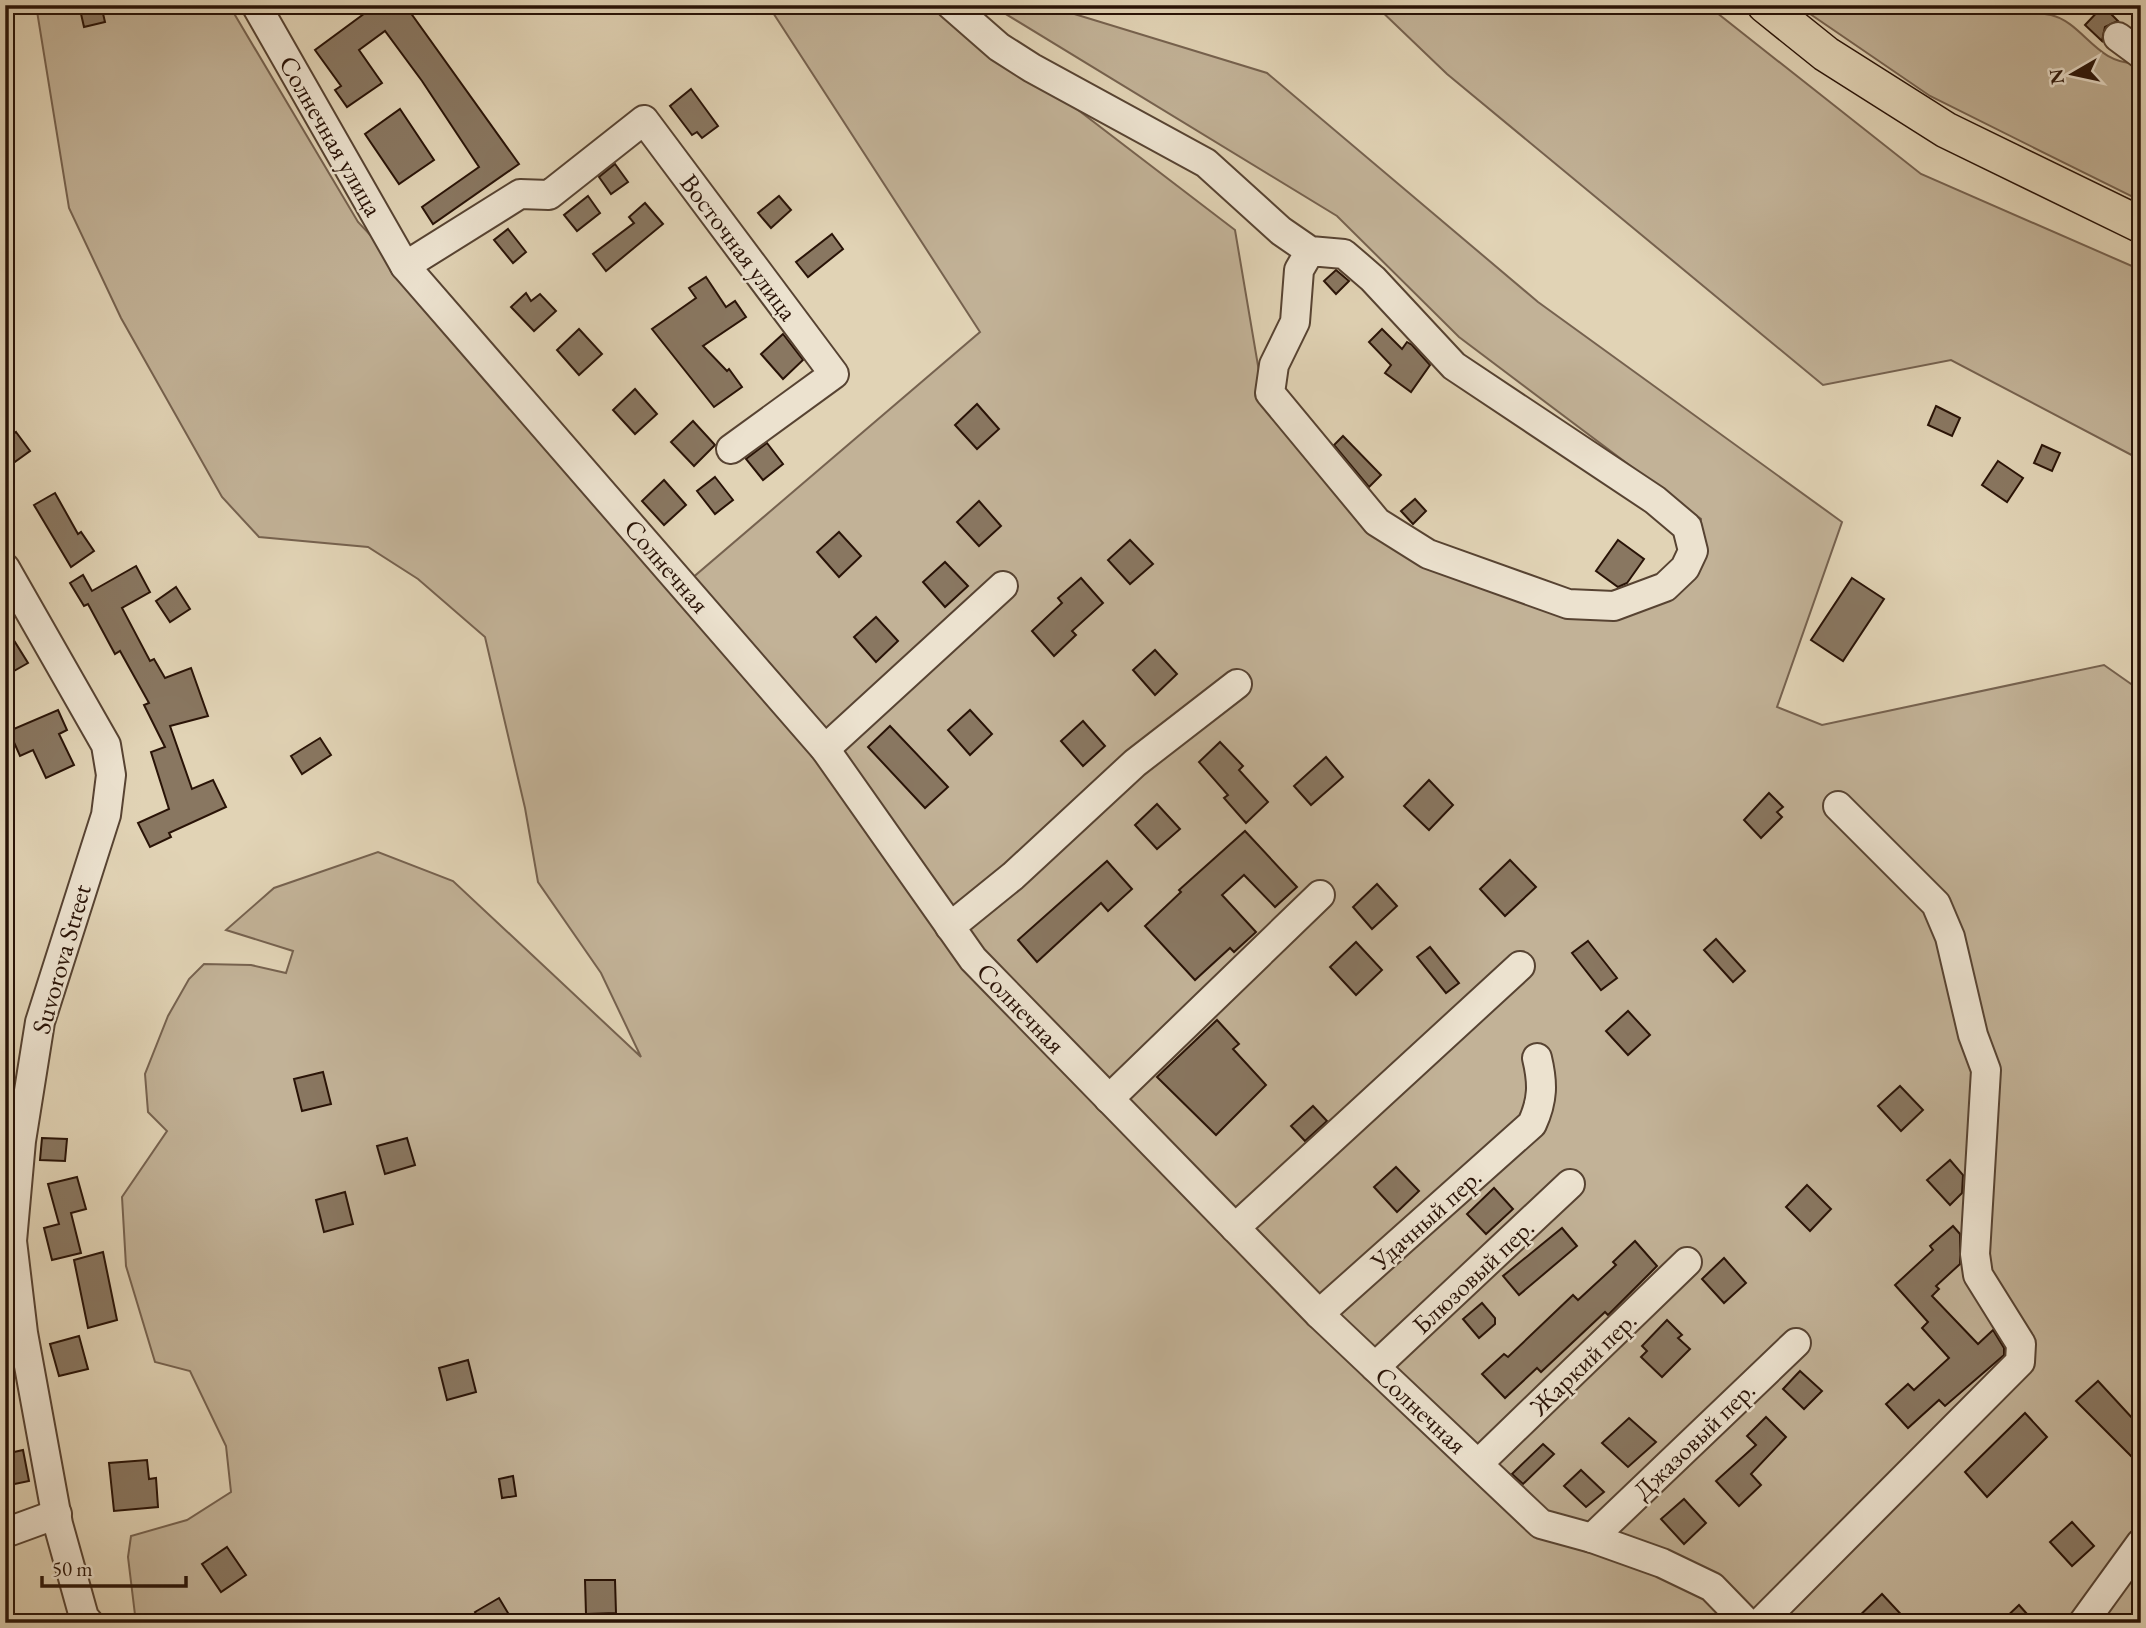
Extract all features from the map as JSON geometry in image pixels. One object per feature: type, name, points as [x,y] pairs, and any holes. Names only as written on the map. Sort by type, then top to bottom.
[{"type":"main road","points":[[1765,5],[1826,54],[1946,130],[2141,225]]},
{"type":"street","name":"Солнечная улица","points":[[256,5],[405,267]]},
{"type":"street","points":[[951,5],[999,47],[1032,68],[1206,163],[1281,231],[1310,251],[1344,254],[1373,279],[1454,366],[1655,500],[1687,527],[1693,551],[1685,568],[1665,587],[1614,606],[1568,604],[1428,554],[1377,522],[1270,393],[1274,365],[1295,322],[1299,270],[1310,251]]},
{"type":"street","points":[[2118,37],[2141,54]]},
{"type":"street","name":"Восточная улица","points":[[405,267],[520,194],[549,195],[644,120],[834,374],[731,449]]},
{"type":"street","name":"Солнечная","points":[[405,267],[825,749],[973,959],[1319,1314],[1541,1524],[1592,1538],[1662,1563],[1712,1587],[1747,1623]]},
{"type":"street","name":"Suvorova Street","points":[[5,568],[106,745],[111,775],[106,815],[40,1022],[21,1141],[12,1241],[23,1333],[57,1514],[84,1617],[89,1623]]},
{"type":"street","points":[[825,749],[1003,586]]},
{"type":"street","points":[[950,927],[1013,876],[1135,764],[1237,684]]},
{"type":"street","points":[[1760,1623],[2020,1362],[2023,1354],[2021,1344],[1978,1275],[1975,1254],[1986,1070],[1973,1035],[1950,936],[1936,904],[1838,806]]},
{"type":"street","points":[[1109,1099],[1320,895]]},
{"type":"street","points":[[1235,1228],[1520,966]]},
{"type":"street","name":"Удачный пер.","points":[[1319,1314],[1532,1124],[1542,1103],[1542,1079],[1537,1058]]},
{"type":"street","name":"Блюзовый пер.","points":[[1376,1367],[1570,1184]]},
{"type":"street","name":"Жаркий пер.","points":[[1479,1464],[1687,1262]]},
{"type":"street","name":"Джазовый пер.","points":[[1592,1538],[1796,1343]]},
{"type":"street","points":[[5,1533],[57,1514]]},
{"type":"street","points":[[2083,1623],[2141,1543]]},
{"type":"shaded area","points":[[36,5],[229,5],[358,222],[520,395],[677,591],[980,332],[768,5],[941,5],[1235,230],[1264,401],[1424,558],[1603,602],[1695,570],[1701,519],[1459,337],[1337,216],[991,5],[1045,5],[1267,73],[1538,302],[1842,522],[1777,707],[1822,725],[2104,665],[2141,691],[2141,1623],[136,1623],[128,1557],[131,1536],[187,1520],[231,1492],[226,1446],[190,1371],[155,1362],[126,1266],[122,1197],[167,1131],[148,1112],[145,1074],[168,1016],[189,979],[204,964],[251,965],[286,973],[293,951],[226,930],[274,888],[378,852],[453,881],[641,1057],[601,973],[538,882],[525,808],[485,637],[418,579],[368,547],[259,537],[222,497],[121,318],[69,208]]},
{"type":"shaded area","points":[[1375,5],[1707,5],[1921,174],[2141,270],[2141,460],[1951,360],[1823,385],[1447,74]]},
{"type":"shaded area","points":[[1797,5],[1957,5],[2020,10],[2062,19],[2100,51],[2123,62],[2137,63],[2141,67],[2141,201],[1930,96]]},
{"type":"building","points":[[79,5],[101,5],[105,22],[84,27]]},
{"type":"building","points":[[376,5],[405,5],[519,164],[433,224],[422,207],[479,167],[422,81],[385,31],[359,50],[382,83],[347,107],[335,90],[341,86],[315,50]]},
{"type":"building","points":[[2103,6],[2118,21],[2105,27],[2102,41],[2085,25]]},
{"type":"building","points":[[691,89],[718,126],[702,138],[697,132],[692,135],[670,106]]},
{"type":"building","points":[[400,109],[434,160],[399,184],[365,134]]},
{"type":"building","points":[[615,164],[628,182],[611,194],[599,177]]},
{"type":"building","points":[[588,196],[600,213],[577,231],[564,215]]},
{"type":"building","points":[[779,196],[791,210],[771,228],[758,213]]},
{"type":"building","points":[[645,203],[663,224],[606,271],[593,254],[634,223],[629,217]]},
{"type":"building","points":[[508,229],[526,252],[513,263],[494,240]]},
{"type":"building","points":[[832,234],[843,249],[808,277],[796,262]]},
{"type":"building","points":[[1336,270],[1349,281],[1336,294],[1324,281]]},
{"type":"building","points":[[706,277],[726,307],[735,301],[746,317],[703,346],[727,371],[729,369],[742,387],[714,407],[652,329],[696,298],[689,288]]},
{"type":"building","points":[[526,293],[531,301],[540,294],[556,311],[534,331],[511,307]]},
{"type":"building","points":[[579,329],[602,354],[579,375],[557,350]]},
{"type":"building","points":[[1382,329],[1402,349],[1407,342],[1412,345],[1430,365],[1411,392],[1385,373],[1391,365],[1369,342]]},
{"type":"building","points":[[783,334],[803,360],[783,379],[761,354]]},
{"type":"building","points":[[635,389],[657,414],[635,434],[613,410]]},
{"type":"building","points":[[977,404],[999,429],[977,449],[955,425]]},
{"type":"building","points":[[1936,406],[1960,418],[1952,436],[1928,425]]},
{"type":"building","points":[[693,421],[715,445],[694,466],[671,442]]},
{"type":"building","points":[[16,432],[30,451],[5,469],[5,440]]},
{"type":"building","points":[[1343,436],[1381,475],[1369,487],[1334,445]]},
{"type":"building","points":[[767,443],[783,464],[763,480],[746,459]]},
{"type":"building","points":[[2042,445],[2060,453],[2052,471],[2034,463]]},
{"type":"building","points":[[1998,461],[2023,478],[2007,502],[1982,485]]},
{"type":"building","points":[[715,477],[733,500],[715,514],[697,491]]},
{"type":"building","points":[[664,480],[686,505],[664,525],[642,501]]},
{"type":"building","points":[[55,493],[78,534],[81,532],[94,551],[71,567],[34,505]]},
{"type":"building","points":[[1415,499],[1426,511],[1413,524],[1401,511]]},
{"type":"building","points":[[979,501],[1001,526],[979,546],[957,522]]},
{"type":"building","points":[[839,532],[861,556],[839,577],[817,552]]},
{"type":"building","points":[[1130,540],[1153,564],[1130,584],[1108,560]]},
{"type":"building","points":[[1618,540],[1644,559],[1627,583],[1618,587],[1596,571]]},
{"type":"building","points":[[945,562],[968,586],[945,607],[923,582]]},
{"type":"building","points":[[136,566],[150,592],[122,608],[150,661],[154,659],[165,678],[191,668],[208,716],[170,726],[192,789],[213,780],[226,807],[169,833],[171,837],[150,847],[138,823],[169,809],[151,752],[165,747],[144,705],[149,703],[120,651],[115,654],[88,604],[84,606],[70,583],[83,575],[92,591]]},
{"type":"building","points":[[1081,578],[1103,603],[1072,631],[1076,635],[1054,656],[1032,631],[1062,603],[1058,598]]},
{"type":"building","points":[[1852,578],[1884,599],[1843,661],[1811,640]]},
{"type":"building","points":[[176,587],[190,609],[170,622],[156,601]]},
{"type":"building","points":[[876,617],[898,641],[876,662],[854,637]]},
{"type":"building","points":[[5,626],[28,663],[5,676]]},
{"type":"building","points":[[1155,650],[1177,674],[1155,695],[1133,670]]},
{"type":"building","points":[[58,710],[67,730],[59,734],[74,765],[46,778],[33,750],[20,756],[9,731]]},
{"type":"building","points":[[970,710],[992,734],[970,755],[948,730]]},
{"type":"building","points":[[1083,721],[1105,746],[1083,766],[1061,741]]},
{"type":"building","points":[[890,726],[948,787],[925,808],[868,747]]},
{"type":"building","points":[[320,738],[331,755],[302,774],[291,756]]},
{"type":"building","points":[[1220,742],[1243,766],[1239,770],[1268,802],[1246,823],[1224,798],[1228,795],[1199,762]]},
{"type":"building","points":[[1326,757],[1343,777],[1311,805],[1294,786]]},
{"type":"building","points":[[1429,780],[1453,805],[1429,830],[1404,806]]},
{"type":"building","points":[[1769,793],[1783,807],[1777,812],[1782,817],[1761,838],[1744,820]]},
{"type":"building","points":[[1157,804],[1180,829],[1157,849],[1135,825]]},
{"type":"building","points":[[1245,831],[1297,887],[1275,907],[1244,875],[1222,895],[1256,932],[1234,952],[1230,948],[1195,980],[1145,926],[1181,892],[1179,890]]},
{"type":"building","points":[[1510,860],[1536,887],[1505,916],[1480,889]]},
{"type":"building","points":[[1107,861],[1132,889],[1108,911],[1101,903],[1037,962],[1018,940]]},
{"type":"building","points":[[1377,884],[1397,906],[1372,929],[1353,907]]},
{"type":"building","points":[[1716,939],[1745,971],[1733,982],[1704,950]]},
{"type":"building","points":[[1588,941],[1617,978],[1601,990],[1572,953]]},
{"type":"building","points":[[1356,942],[1382,970],[1356,995],[1330,967]]},
{"type":"building","points":[[1430,947],[1459,983],[1446,993],[1417,957]]},
{"type":"building","points":[[1628,1011],[1650,1035],[1628,1055],[1606,1031]]},
{"type":"building","points":[[1217,1020],[1239,1044],[1233,1049],[1266,1085],[1216,1135],[1157,1077]]},
{"type":"building","points":[[323,1072],[331,1104],[302,1111],[294,1079]]},
{"type":"building","points":[[1900,1086],[1923,1110],[1901,1131],[1878,1106]]},
{"type":"building","points":[[1313,1106],[1327,1121],[1305,1141],[1291,1126]]},
{"type":"building","points":[[42,1138],[67,1139],[65,1161],[40,1160]]},
{"type":"building","points":[[407,1138],[415,1165],[385,1174],[377,1146]]},
{"type":"building","points":[[1950,1160],[1963,1175],[1962,1193],[1950,1205],[1927,1180]]},
{"type":"building","points":[[1396,1167],[1419,1191],[1397,1212],[1374,1187]]},
{"type":"building","points":[[77,1177],[86,1209],[71,1213],[81,1253],[52,1260],[44,1228],[59,1224],[48,1184]]},
{"type":"building","points":[[1807,1185],[1831,1209],[1810,1231],[1786,1207]]},
{"type":"building","points":[[1494,1188],[1513,1209],[1486,1234],[1467,1214]]},
{"type":"building","points":[[345,1192],[353,1224],[324,1232],[316,1200]]},
{"type":"building","points":[[1953,1226],[1960,1234],[1960,1264],[1936,1286],[1939,1289],[1932,1296],[1978,1344],[1993,1330],[2004,1348],[2004,1355],[1945,1406],[1939,1400],[1908,1428],[1886,1404],[1908,1384],[1914,1390],[1949,1358],[1922,1328],[1928,1322],[1895,1285],[1933,1250],[1930,1246]]},
{"type":"building","points":[[1562,1228],[1577,1246],[1519,1295],[1503,1276]]},
{"type":"building","points":[[1635,1241],[1657,1266],[1608,1315],[1605,1312],[1541,1372],[1537,1368],[1505,1398],[1482,1374],[1504,1354],[1508,1357],[1573,1295],[1578,1300],[1616,1265],[1613,1262]]},
{"type":"building","points":[[103,1252],[117,1320],[88,1328],[74,1260]]},
{"type":"building","points":[[1724,1258],[1746,1283],[1724,1303],[1702,1279]]},
{"type":"building","points":[[1482,1303],[1495,1318],[1495,1324],[1479,1338],[1463,1319]]},
{"type":"building","points":[[1667,1320],[1682,1335],[1678,1338],[1690,1349],[1662,1377],[1641,1357],[1647,1351],[1642,1346]]},
{"type":"building","points":[[79,1336],[88,1369],[59,1376],[50,1344]]},
{"type":"building","points":[[468,1360],[476,1392],[447,1400],[439,1368]]},
{"type":"building","points":[[1800,1371],[1822,1391],[1804,1409],[1783,1389]]},
{"type":"building","points":[[2098,1381],[2134,1420],[2141,1413],[2141,1466],[2076,1401]]},
{"type":"building","points":[[2025,1413],[2047,1437],[1987,1497],[1965,1472]]},
{"type":"building","points":[[1766,1417],[1786,1437],[1751,1474],[1761,1485],[1739,1506],[1716,1481],[1756,1445],[1747,1436]]},
{"type":"building","points":[[1629,1418],[1656,1442],[1628,1467],[1602,1443]]},
{"type":"building","points":[[1543,1444],[1554,1454],[1523,1484],[1512,1474]]},
{"type":"building","points":[[23,1450],[29,1481],[5,1486],[5,1454]]},
{"type":"building","points":[[147,1460],[149,1479],[156,1478],[158,1507],[114,1511],[109,1463]]},
{"type":"building","points":[[1581,1470],[1604,1492],[1586,1507],[1564,1486]]},
{"type":"building","points":[[513,1476],[516,1496],[502,1498],[499,1479]]},
{"type":"building","points":[[1684,1499],[1706,1523],[1684,1544],[1661,1519]]},
{"type":"building","points":[[2072,1522],[2094,1546],[2072,1566],[2050,1542]]},
{"type":"building","points":[[227,1547],[246,1575],[221,1592],[202,1564]]},
{"type":"building","points":[[585,1580],[615,1580],[616,1613],[586,1614]]},
{"type":"building","points":[[1882,1594],[1909,1623],[1852,1623]]},
{"type":"building","points":[[499,1598],[514,1623],[481,1623],[475,1612]]},
{"type":"building","points":[[2019,1605],[2035,1623],[2000,1623]]}]
